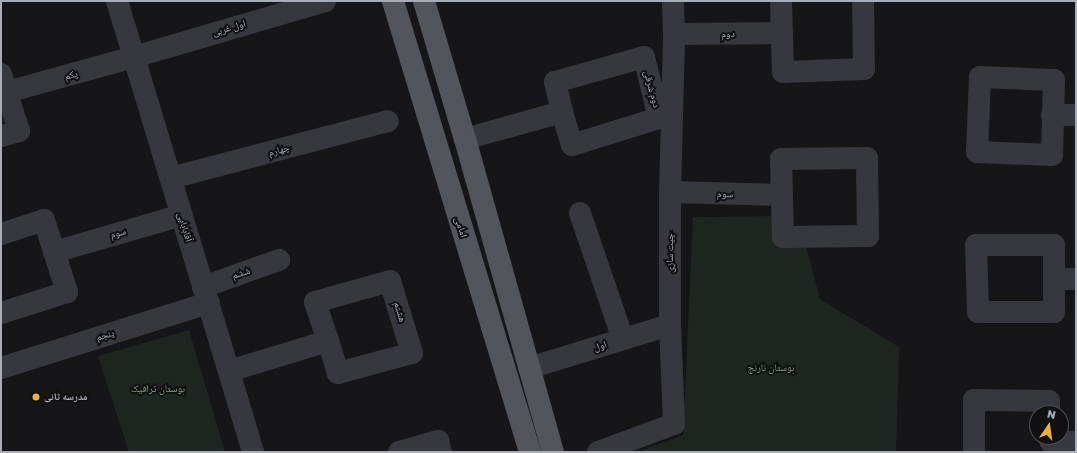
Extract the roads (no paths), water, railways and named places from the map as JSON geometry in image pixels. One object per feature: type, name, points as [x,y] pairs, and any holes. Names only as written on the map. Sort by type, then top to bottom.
[{"type":"main road","name":"امامی","points":[[393,1],[530,452]]},
{"type":"main road","points":[[424,1],[465,139],[553,452]]},
{"type":"street","name":"آقابابایی","points":[[117,1],[254,452]]},
{"type":"street","name":"اول غربی","points":[[134,58],[325,1]]},
{"type":"street","name":"چیت سازی","points":[[598,452],[674,424],[670,325],[670,192],[674,34],[673,1]]},
{"type":"street","points":[[781,1],[783,72],[864,69],[863,1]]},
{"type":"street","name":"دوم","points":[[674,34],[782,34]]},
{"type":"street","name":"دوم شرقی","points":[[644,57],[660,118],[572,145],[562,112],[555,82],[644,57]]},
{"type":"street","name":"یکم","points":[[4,83],[134,58]]},
{"type":"street","points":[[980,77],[1054,80],[1052,115],[1052,155],[977,152],[980,77]]},
{"type":"street","points":[[1,136],[19,131],[4,83]]},
{"type":"street","points":[[465,139],[562,112]]},
{"type":"street","points":[[1052,115],[1076,115]]},
{"type":"street","name":"چهارم","points":[[171,178],[388,121]]},
{"type":"street","points":[[867,158],[868,236],[783,237],[781,195],[781,159],[867,158]]},
{"type":"street","name":"سوم","points":[[670,192],[781,195]]},
{"type":"street","points":[[580,213],[622,338]]},
{"type":"street","name":"سوم","points":[[54,252],[182,215]]},
{"type":"street","points":[[1,234],[44,220],[67,292],[1,313]]},
{"type":"street","points":[[976,245],[1054,245],[1054,279],[1054,312],[978,312],[976,245]]},
{"type":"street","name":"ششم","points":[[206,295],[279,260]]},
{"type":"street","points":[[1054,279],[1076,279]]},
{"type":"street","name":"هشتم","points":[[390,281],[412,353],[338,372],[328,341],[315,302],[390,281]]},
{"type":"street","name":"پنجم","points":[[1,368],[206,295]]},
{"type":"street","name":"اول","points":[[529,368],[622,338],[670,325]]},
{"type":"street","points":[[229,371],[328,341]]},
{"type":"street","points":[[974,452],[974,400],[1049,401],[1049,405]]},
{"type":"street","points":[[399,452],[438,441],[441,452]]},
{"type":"place","name":"مدرسه ثانی","points":[[36,397]]},
{"type":"park label","name":"بوستان نارنج","points":[[771,368]]},
{"type":"park label","name":"بوستان ترافیک","points":[[158,389]]}]
